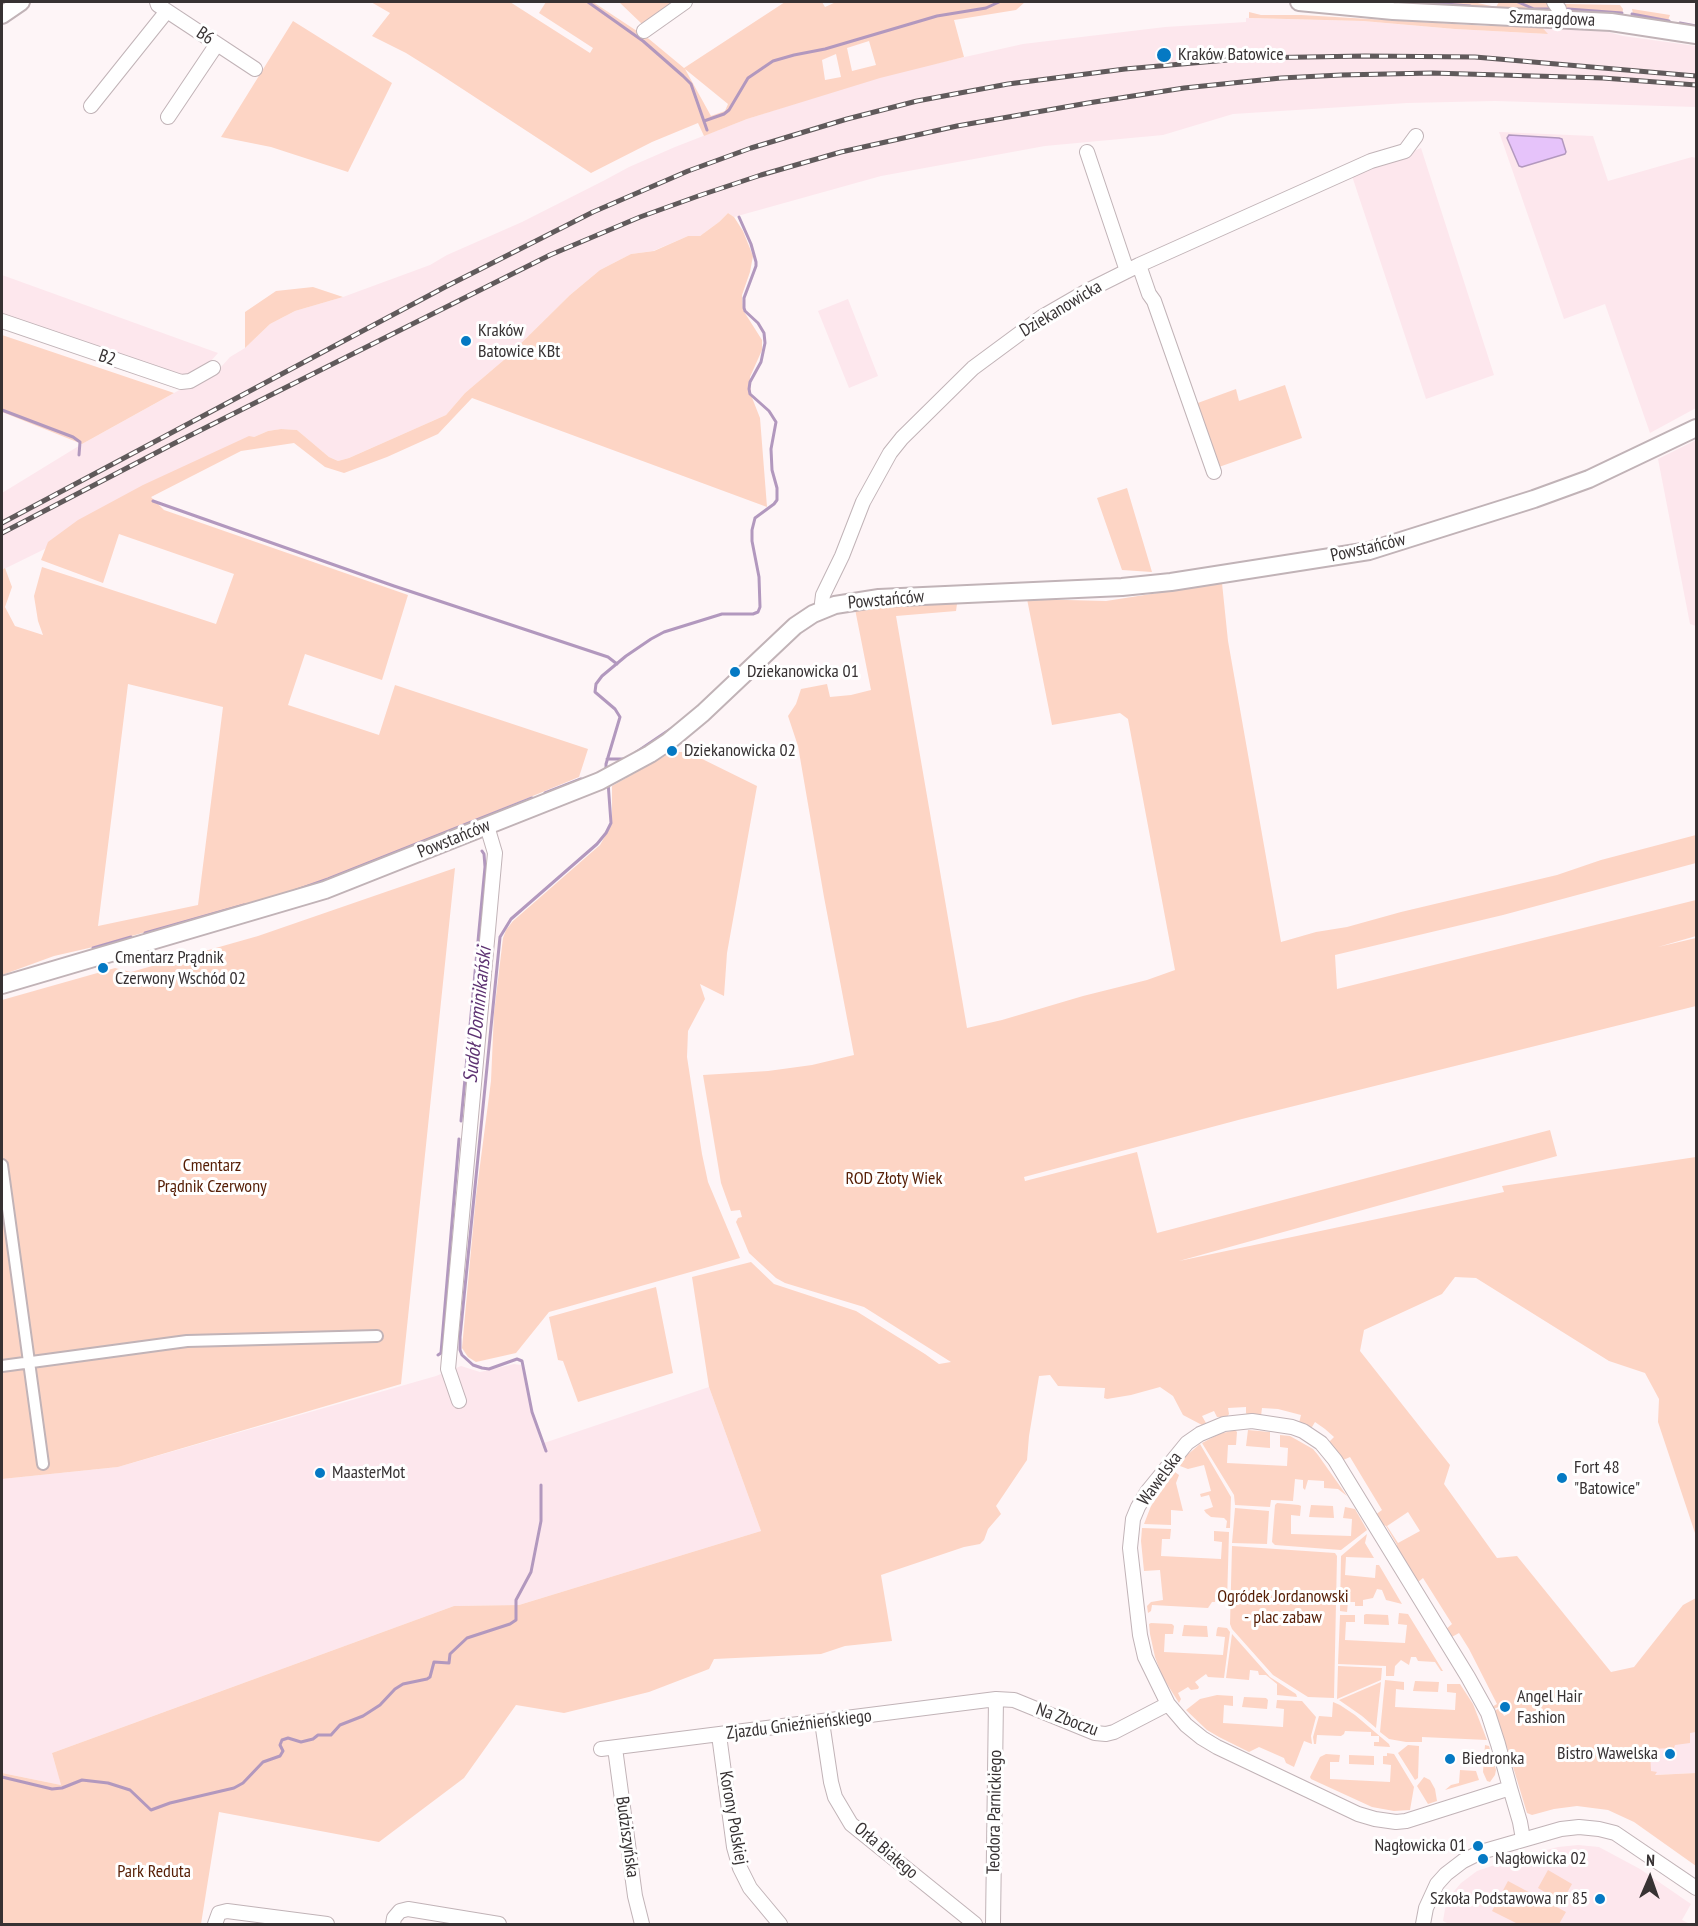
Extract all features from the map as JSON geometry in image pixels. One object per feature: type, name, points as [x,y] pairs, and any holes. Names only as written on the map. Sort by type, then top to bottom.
[{"type":"street","points":[[2,15],[21,2]]},
{"type":"street","points":[[644,31],[685,2]]},
{"type":"street","name":"Szmaragdowa","points":[[1299,2],[1393,11],[1611,22],[1696,35]]},
{"type":"street","points":[[1554,2],[1559,9],[1559,20]]},
{"type":"street","points":[[91,106],[162,6]]},
{"type":"street","name":"B6","points":[[162,6],[255,69]]},
{"type":"street","points":[[168,117],[218,44]]},
{"type":"street","name":"Dziekanowicka","points":[[824,609],[823,595],[864,502],[890,453],[902,438],[973,368],[1002,345],[1069,301],[1133,268],[1371,161],[1405,151],[1416,136]]},
{"type":"street","points":[[1087,152],[1133,268],[1154,301],[1214,472]]},
{"type":"street","points":[[1149,294],[1148,303],[1186,414]]},
{"type":"street","name":"B2","points":[[2,321],[181,382],[190,381],[213,368]]},
{"type":"street","name":"Powstańców","points":[[2,986],[325,890],[600,781],[650,754],[684,729],[795,626],[824,609],[847,602],[879,598],[1122,587],[1171,582],[1369,551],[1545,495],[1589,478],[1696,428]]},
{"type":"street","points":[[459,1401],[448,1369],[495,853],[487,826]]},
{"type":"street","points":[[2,1165],[43,1464]]},
{"type":"street","points":[[2,1366],[187,1341],[377,1336]]},
{"type":"street","name":"Wawelska","points":[[1510,1788],[1406,1821],[1375,1819],[1358,1814],[1217,1747],[1186,1725],[1168,1704],[1145,1658],[1130,1548],[1133,1519],[1147,1492],[1187,1443],[1207,1430],[1238,1421],[1280,1424],[1303,1431],[1321,1443],[1335,1460],[1488,1713],[1510,1788],[1524,1839]]},
{"type":"street","name":"Na Zboczu","points":[[996,1699],[1014,1700],[1095,1732],[1106,1734],[1168,1704]]},
{"type":"street","name":"Zjazdu Gnieźnieńskiego","points":[[608,1749],[996,1699]]},
{"type":"street","name":"Teodora Parnickiego","points":[[993,1924],[996,1699]]},
{"type":"street","name":"Orła Białego","points":[[822,1722],[835,1797],[851,1824],[975,1924]]},
{"type":"street","name":"Korony Polskiej","points":[[719,1735],[734,1847],[740,1868],[750,1888],[780,1924]]},
{"type":"street","name":"Budziszyńska","points":[[608,1749],[642,1924]]},
{"type":"street","points":[[1423,1924],[1432,1893],[1443,1877],[1463,1861],[1485,1850],[1561,1829],[1579,1827],[1615,1833],[1696,1888]]},
{"type":"street","points":[[393,1924],[394,1918],[400,1911],[408,1909],[499,1924]]},
{"type":"street","points":[[215,1924],[219,1913],[227,1911],[327,1924]]},
{"type":"shaded area","points":[[1246,18],[1363,21],[1547,34],[1540,25],[1590,27],[1623,36],[1696,46],[1696,107],[1495,101],[1407,103],[1233,114],[1163,135],[1045,146],[881,176],[734,217],[728,213],[700,236],[688,236],[653,251],[631,254],[600,270],[570,295],[505,359],[465,393],[446,415],[338,461],[329,457],[297,430],[268,431],[151,497],[2,570],[2,493],[82,444],[221,367],[270,324],[295,311],[343,297],[430,265],[447,255],[522,222],[629,167],[675,147],[747,119],[868,80],[1023,44],[1165,27],[1246,22]]},
{"type":"shaded area","points":[[1499,132],[1593,136],[1608,181],[1692,157],[1696,158],[1696,408],[1650,433],[1605,304],[1564,319]]},
{"type":"shaded area","points":[[1509,135],[1559,138],[1562,139],[1566,152],[1522,167],[1519,166],[1507,138]]},
{"type":"shaded area","points":[[1421,148],[1494,375],[1426,399],[1352,176]]},
{"type":"shaded area","points":[[2,275],[218,353],[203,370],[189,378],[2,317]]},
{"type":"shaded area","points":[[848,299],[878,376],[849,388],[818,311]]},
{"type":"shaded area","points":[[1696,440],[1696,626],[1690,624],[1658,459]]},
{"type":"shaded area","points":[[514,1364],[521,1365],[541,1444],[709,1387],[761,1531],[519,1605],[454,1606],[52,1753],[61,1785],[2,1773],[2,1479],[118,1467],[436,1376],[461,1366],[480,1372]]},
{"type":"shaded area","points":[[1684,1727],[1696,1727],[1696,1773],[1653,1775],[1644,1769],[1642,1753]]},
{"type":"shaded area","points":[[1578,1845],[1599,1847],[1640,1869],[1691,1904],[1682,1920],[1690,1924],[1449,1924],[1443,1921],[1450,1896],[1461,1883],[1477,1871],[1558,1847]]},
{"type":"green space","points":[[371,2],[510,2],[590,53],[593,48],[539,13],[546,2],[593,2],[649,39],[684,68],[785,2],[822,2],[825,7],[836,2],[1025,2],[1016,10],[954,20],[964,57],[880,78],[747,119],[704,136],[698,123],[652,142],[591,173],[438,73],[372,36],[390,13]],"holes":[[[869,41],[876,65],[852,71],[847,48]],[[836,54],[841,77],[825,80],[822,60]],[[685,69],[728,104],[725,111],[711,116]]]},
{"type":"green space","points":[[619,2],[674,2],[642,24]]},
{"type":"green space","points":[[1382,2],[1473,2],[1496,7],[1499,2],[1550,2],[1553,7],[1552,12],[1483,11]]},
{"type":"green space","points":[[1564,4],[1620,5],[1623,9],[1622,17],[1567,13]]},
{"type":"green space","points":[[1632,9],[1670,15],[1667,23],[1634,18]]},
{"type":"green space","points":[[1249,12],[1261,15],[1301,15],[1489,26],[1495,22],[1540,25],[1548,34],[1363,21],[1249,18]]},
{"type":"green space","points":[[293,21],[392,83],[348,172],[271,147],[221,137]]},
{"type":"green space","points":[[728,213],[734,217],[743,231],[753,256],[742,295],[743,310],[762,340],[762,350],[750,377],[751,395],[760,418],[767,507],[472,398],[438,434],[344,473],[325,467],[294,443],[241,451],[151,497],[164,510],[408,595],[382,680],[305,654],[288,705],[379,735],[395,685],[588,749],[579,777],[323,882],[54,956],[2,975],[2,570],[5,568],[12,587],[5,607],[15,626],[43,635],[34,596],[42,567],[216,624],[234,574],[119,534],[103,583],[41,560],[48,542],[78,520],[143,485],[249,436],[254,437],[281,429],[297,430],[329,457],[338,461],[446,415],[465,393],[505,359],[570,295],[600,270],[631,254],[654,251],[688,236],[700,236]],"holes":[[[128,684],[223,707],[198,905],[98,926]]]},
{"type":"green space","points":[[313,287],[343,297],[295,311],[270,324],[245,348],[245,312],[276,291]]},
{"type":"green space","points":[[2,335],[174,393],[82,444],[2,412]]},
{"type":"green space","points":[[1285,385],[1302,438],[1216,468],[1195,404],[1236,389],[1239,401]]},
{"type":"green space","points":[[1127,488],[1152,572],[1122,570],[1097,498]]},
{"type":"green space","points":[[1222,583],[1228,641],[1281,942],[1557,875],[1601,860],[1696,835],[1696,863],[1503,915],[1335,955],[1337,989],[1696,900],[1696,936],[1658,947],[1696,938],[1696,1006],[1242,1119],[1024,1177],[1025,1181],[1137,1152],[1157,1233],[1550,1130],[1557,1156],[1179,1261],[1504,1192],[1502,1186],[1696,1157],[1696,1536],[1658,1422],[1659,1399],[1645,1373],[1609,1361],[1476,1278],[1455,1277],[1442,1294],[1364,1330],[1360,1351],[1450,1465],[1444,1484],[1497,1558],[1517,1556],[1611,1672],[1634,1667],[1683,1605],[1696,1598],[1696,1732],[1690,1733],[1690,1743],[1675,1745],[1674,1748],[1650,1749],[1651,1771],[1657,1772],[1655,1775],[1696,1773],[1696,1866],[1634,1822],[1608,1810],[1577,1806],[1532,1815],[1527,1813],[1507,1747],[1502,1741],[1492,1712],[1500,1708],[1504,1716],[1510,1713],[1506,1704],[1491,1710],[1490,1708],[1497,1704],[1469,1649],[1459,1633],[1450,1638],[1445,1630],[1452,1624],[1423,1578],[1417,1583],[1397,1550],[1397,1545],[1386,1526],[1381,1524],[1375,1515],[1382,1510],[1350,1457],[1341,1461],[1330,1445],[1334,1437],[1325,1429],[1315,1422],[1312,1427],[1308,1428],[1299,1423],[1301,1415],[1278,1409],[1262,1408],[1261,1416],[1248,1416],[1246,1407],[1228,1408],[1227,1417],[1217,1417],[1214,1411],[1202,1416],[1206,1423],[1202,1425],[1183,1415],[1173,1396],[1160,1387],[1107,1399],[1104,1398],[1105,1388],[1058,1386],[1050,1375],[1039,1376],[1027,1460],[996,1506],[1001,1514],[988,1529],[984,1540],[980,1544],[964,1547],[881,1575],[892,1641],[845,1646],[821,1654],[714,1659],[709,1669],[649,1692],[564,1713],[516,1705],[464,1778],[379,1842],[219,1812],[201,1924],[2,1924],[2,1773],[61,1785],[52,1753],[454,1606],[519,1605],[761,1531],[709,1387],[692,1277],[751,1262],[774,1284],[856,1311],[939,1364],[951,1362],[864,1307],[785,1283],[776,1278],[749,1253],[736,1222],[742,1217],[740,1210],[731,1211],[721,1183],[703,1075],[768,1071],[812,1065],[854,1055],[798,746],[788,716],[796,704],[801,689],[827,684],[830,697],[871,690],[855,609],[983,599],[985,602],[957,604],[956,611],[896,616],[967,1028],[1147,980],[1175,970],[1128,719],[1120,713],[1052,725],[1027,599],[1106,601]],"holes":[[[1408,1512],[1420,1531],[1398,1543],[1387,1526]]]},
{"type":"green space","points":[[672,752],[688,752],[757,786],[727,953],[724,996],[700,984],[705,999],[688,1031],[687,1057],[708,1182],[740,1258],[549,1312],[516,1353],[476,1362],[468,1357],[462,1348],[476,1196],[491,1081],[494,1013],[503,938],[513,921],[600,845],[612,824],[612,786]]},
{"type":"green space","name":"Cmentarz Prądnik Czerwony","points":[[455,868],[401,1384],[118,1467],[2,1479],[2,1000],[115,968],[131,972],[258,936]]},
{"type":"green space","points":[[656,1287],[673,1373],[578,1402],[563,1361],[558,1360],[549,1317]]},
{"type":"green space","points":[[1235,1430],[1237,1432],[1236,1445],[1228,1445],[1227,1463],[1287,1466],[1288,1448],[1280,1447],[1280,1435],[1290,1436],[1313,1449],[1347,1496],[1338,1489],[1324,1488],[1324,1481],[1308,1480],[1305,1490],[1303,1480],[1295,1479],[1293,1501],[1271,1500],[1270,1507],[1235,1505],[1234,1495],[1202,1443],[1219,1434]]},
{"type":"green space","points":[[1248,1430],[1270,1432],[1270,1448],[1246,1446]]},
{"type":"green space","points":[[1200,1444],[1231,1497],[1230,1528],[1226,1528],[1227,1521],[1224,1518],[1211,1517],[1204,1510],[1213,1507],[1209,1495],[1201,1497],[1200,1494],[1211,1491],[1204,1465],[1188,1469],[1180,1466],[1186,1456]]},
{"type":"green space","points":[[1175,1472],[1179,1475],[1176,1483],[1183,1511],[1171,1510],[1171,1525],[1144,1524],[1151,1506]]},
{"type":"green space","points":[[1277,1503],[1301,1506],[1300,1516],[1291,1515],[1291,1534],[1351,1536],[1352,1519],[1343,1518],[1345,1507],[1355,1509],[1367,1530],[1341,1550],[1275,1545],[1272,1542]]},
{"type":"green space","points":[[1311,1505],[1333,1506],[1334,1518],[1309,1517]]},
{"type":"green space","points":[[1235,1508],[1269,1511],[1267,1544],[1232,1543]]},
{"type":"green space","points":[[1142,1528],[1171,1529],[1170,1539],[1162,1539],[1161,1556],[1221,1559],[1222,1542],[1214,1541],[1214,1531],[1229,1532],[1227,1602],[1225,1602],[1226,1591],[1216,1590],[1215,1602],[1212,1602],[1208,1608],[1152,1605],[1148,1613],[1147,1606],[1151,1602],[1163,1600],[1160,1570],[1144,1571]]},
{"type":"green space","points":[[1367,1534],[1365,1543],[1374,1558],[1346,1557],[1345,1575],[1375,1578],[1376,1565],[1379,1565],[1402,1604],[1386,1600],[1382,1590],[1377,1589],[1373,1598],[1363,1600],[1363,1606],[1355,1606],[1355,1602],[1348,1602],[1347,1612],[1340,1611],[1341,1556]]},
{"type":"green space","name":"Ogródek Jordanowski - plac zabaw","points":[[1232,1546],[1335,1553],[1337,1556],[1334,1698],[1308,1697],[1273,1675],[1232,1629],[1230,1624]]},
{"type":"green space","points":[[1399,1613],[1408,1614],[1443,1671],[1435,1662],[1418,1661],[1416,1657],[1411,1657],[1409,1665],[1401,1660],[1395,1666],[1394,1676],[1386,1676],[1386,1666],[1338,1664],[1340,1615],[1355,1615],[1355,1622],[1346,1622],[1345,1640],[1405,1643],[1407,1625],[1398,1624]]},
{"type":"green space","points":[[1366,1614],[1388,1615],[1389,1625],[1364,1624]]},
{"type":"green space","points":[[1149,1624],[1174,1626],[1173,1634],[1165,1634],[1164,1652],[1223,1655],[1225,1637],[1216,1636],[1217,1629],[1218,1627],[1227,1628],[1230,1632],[1224,1678],[1208,1677],[1206,1674],[1195,1682],[1198,1689],[1191,1690],[1188,1687],[1178,1693],[1181,1699],[1179,1703],[1162,1676],[1155,1657],[1150,1634]]},
{"type":"green space","points":[[1184,1625],[1207,1626],[1208,1637],[1182,1636]]},
{"type":"green space","points":[[1232,1634],[1270,1677],[1296,1694],[1297,1697],[1277,1695],[1277,1684],[1266,1675],[1259,1675],[1258,1671],[1250,1670],[1249,1680],[1226,1678]]},
{"type":"green space","points":[[1338,1666],[1382,1668],[1381,1680],[1337,1699]]},
{"type":"green space","points":[[1385,1680],[1404,1682],[1404,1690],[1396,1689],[1395,1707],[1455,1710],[1456,1693],[1447,1692],[1447,1684],[1460,1684],[1473,1704],[1487,1740],[1422,1737],[1422,1742],[1406,1742],[1389,1739],[1380,1732]]},
{"type":"green space","points":[[1415,1681],[1439,1682],[1438,1692],[1413,1691]]},
{"type":"green space","points":[[1381,1682],[1376,1728],[1339,1700]]},
{"type":"green space","points":[[1217,1695],[1233,1696],[1233,1706],[1224,1705],[1223,1723],[1283,1727],[1284,1709],[1276,1708],[1277,1700],[1302,1701],[1316,1717],[1311,1736],[1312,1744],[1304,1741],[1294,1767],[1286,1763],[1284,1758],[1259,1747],[1249,1752],[1219,1737],[1207,1730],[1186,1710],[1200,1699]]},
{"type":"green space","points":[[1244,1697],[1266,1698],[1268,1700],[1267,1709],[1242,1707]]},
{"type":"green space","points":[[1333,1702],[1355,1715],[1389,1744],[1390,1747],[1374,1746],[1374,1742],[1379,1742],[1379,1736],[1371,1736],[1371,1732],[1345,1731],[1341,1736],[1317,1735],[1316,1744],[1314,1744],[1313,1737],[1319,1716],[1332,1717]]},
{"type":"green space","points":[[1408,1745],[1419,1746],[1418,1778],[1415,1780],[1398,1753]]},
{"type":"green space","points":[[1485,1745],[1489,1746],[1496,1770],[1490,1782],[1487,1781],[1483,1772]]},
{"type":"green space","points":[[1387,1753],[1394,1754],[1414,1787],[1410,1810],[1394,1811],[1372,1807],[1310,1777],[1320,1757],[1326,1754],[1340,1755],[1339,1762],[1330,1762],[1330,1779],[1390,1782],[1391,1765],[1383,1764],[1383,1756],[1387,1756]]},
{"type":"green space","points":[[1349,1755],[1374,1756],[1374,1765],[1349,1764]]},
{"type":"green space","points":[[1460,1770],[1476,1771],[1479,1780],[1445,1790],[1459,1783]]},
{"type":"green space","points":[[1424,1777],[1430,1780],[1435,1789],[1437,1801],[1428,1804],[1417,1786]]},
{"type":"green space","points":[[1548,1870],[1572,1884],[1562,1902],[1538,1888]]},
{"type":"green space","points":[[1508,1881],[1566,1912],[1559,1924],[1518,1924],[1492,1911]]},
{"type":"waterway","name":"Sudół Dominikański","points":[[588,2],[643,41],[691,84],[707,130]]},
{"type":"waterway","points":[[704,121],[729,110],[748,78],[773,61],[825,49],[937,16],[986,8],[999,2]]},
{"type":"waterway","points":[[1419,2],[1470,6]]},
{"type":"waterway","points":[[1518,2],[1534,9],[1551,9]]},
{"type":"waterway","points":[[1568,9],[1622,13]]},
{"type":"waterway","points":[[1632,14],[1669,21]]},
{"type":"waterway","points":[[1680,23],[1696,26]]},
{"type":"waterway","name":"Sudół Dominikański","points":[[606,772],[606,764],[620,717],[615,709],[595,692],[596,684],[602,676],[626,656],[664,632],[722,614],[753,614],[758,612],[760,607],[759,577],[752,530],[755,518],[777,500],[771,449],[776,422],[769,411],[750,394],[749,389],[750,382],[761,362],[765,343],[764,333],[744,308],[744,298],[756,262],[739,217]]},
{"type":"waterway","points":[[2,410],[73,437],[80,442],[79,455]]},
{"type":"waterway","points":[[153,501],[394,586],[608,657],[617,664]]},
{"type":"waterway","points":[[635,753],[672,728]]},
{"type":"waterway","points":[[607,759],[624,759]]},
{"type":"waterway","points":[[545,793],[581,779]]},
{"type":"waterway","name":"Sudół Dominikański","points":[[546,1451],[532,1412],[522,1361],[517,1359],[489,1369],[473,1365],[462,1355],[460,1337],[500,937],[511,919],[597,844],[606,833],[611,823],[608,782]]},
{"type":"waterway","points":[[294,891],[532,798]]},
{"type":"waterway","points":[[461,1121],[485,867],[482,851]]},
{"type":"waterway","points":[[145,933],[244,905]]},
{"type":"waterway","points":[[93,948],[131,937]]},
{"type":"waterway","points":[[438,1355],[441,1353],[459,1139]]},
{"type":"waterway","name":"Sudół Dominikański","points":[[2,1777],[52,1789],[62,1788],[82,1780],[108,1783],[130,1790],[151,1810],[170,1803],[234,1788],[243,1783],[263,1762],[280,1756],[283,1751],[280,1745],[282,1740],[288,1738],[301,1742],[318,1735],[331,1735],[340,1725],[363,1716],[380,1705],[403,1684],[430,1677],[434,1662],[449,1663],[450,1654],[467,1638],[516,1620],[516,1600],[531,1572],[541,1521],[541,1485]]},
{"type":"railway","points":[[2,523],[445,287],[593,212],[688,171],[751,148],[847,119],[917,101],[1008,84],[1125,69],[1250,58],[1475,57],[1696,76]]},
{"type":"railway","points":[[2,533],[173,444],[550,255],[640,217],[701,195],[841,152],[957,126],[1088,103],[1184,88],[1281,78],[1432,73],[1603,78],[1696,85]]},
{"type":"place","name":"Kraków Batowice","points":[[1164,55]]},
{"type":"place","name":"Kraków Batowice KBt","points":[[466,341]]},
{"type":"place","name":"Dziekanowicka 01","points":[[735,672]]},
{"type":"place","name":"Dziekanowicka 02","points":[[672,751]]},
{"type":"place","name":"Cmentarz Prądnik Czerwony Wschód 02","points":[[103,968]]},
{"type":"place","name":"MaasterMot","points":[[320,1473]]},
{"type":"place","name":"Fort 48 \"Batowice\"","points":[[1562,1478]]},
{"type":"place","name":"Angel Hair Fashion","points":[[1505,1707]]},
{"type":"place","name":"Bistro Wawelska","points":[[1670,1754]]},
{"type":"place","name":"Biedronka","points":[[1450,1759]]},
{"type":"place","name":"Nagłowicka 01","points":[[1478,1846]]},
{"type":"place","name":"Nagłowicka 02","points":[[1483,1859]]},
{"type":"place","name":"Szkoła Podstawowa nr 85","points":[[1600,1899]]},
{"type":"park label","name":"ROD Złoty Wiek","points":[[894,1179]]},
{"type":"park label","name":"Park Reduta","points":[[154,1872]]}]
